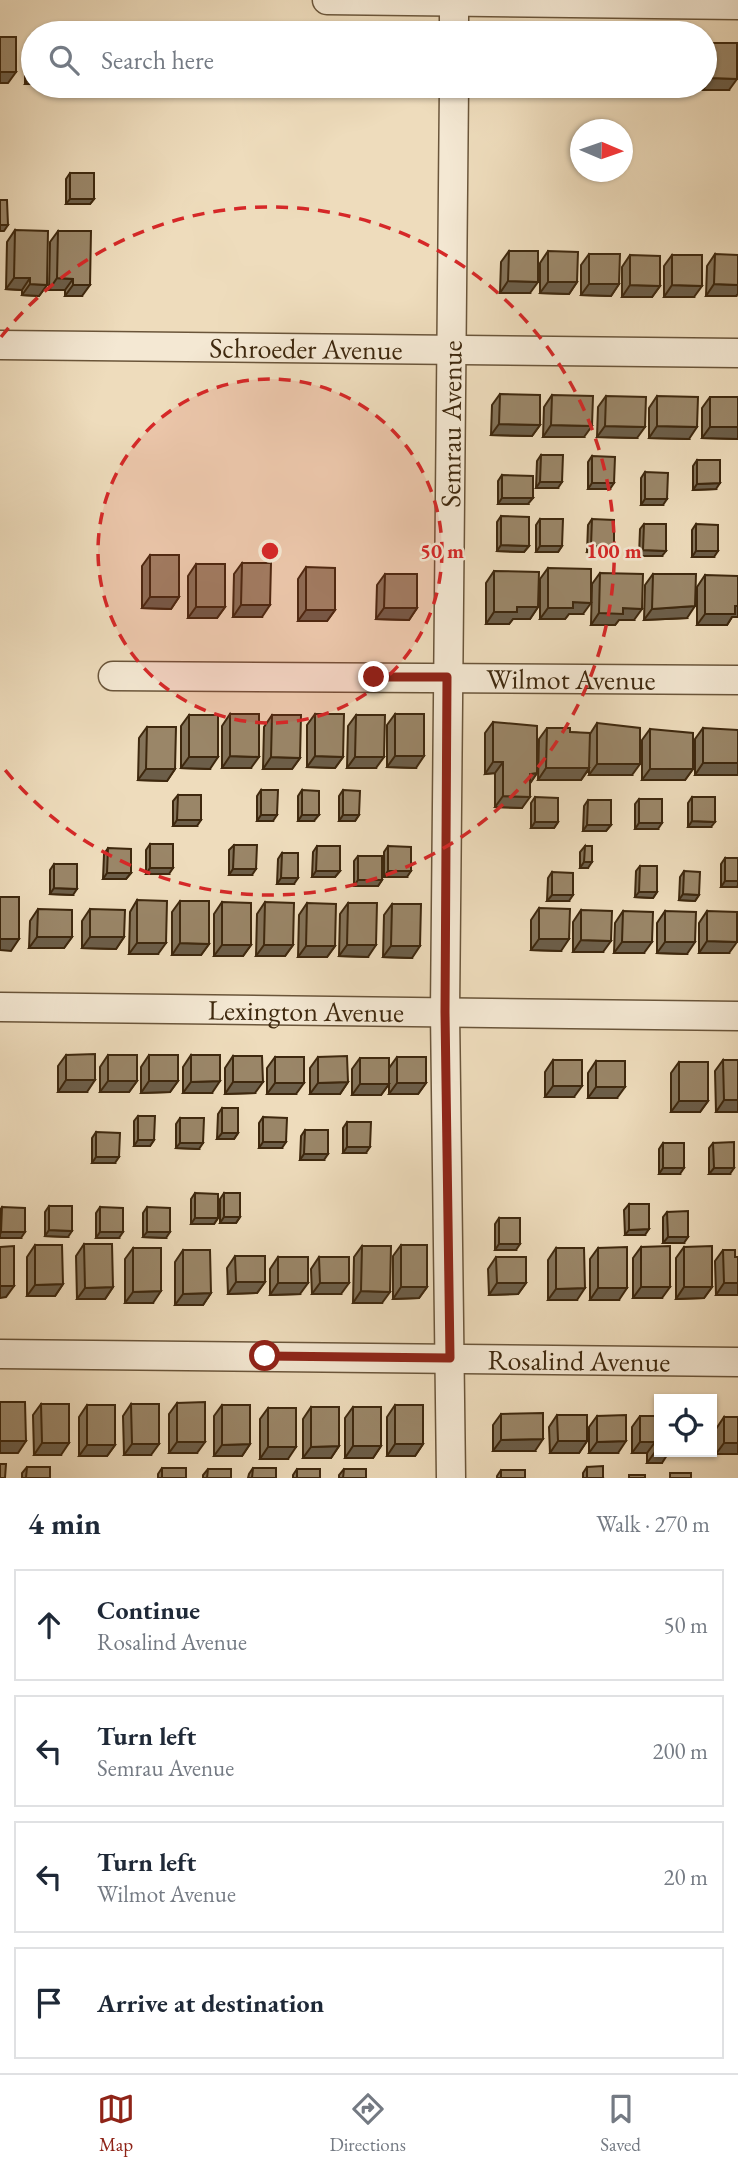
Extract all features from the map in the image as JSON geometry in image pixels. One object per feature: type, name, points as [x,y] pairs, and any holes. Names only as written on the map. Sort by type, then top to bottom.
[{"type":"street","points":[[327,0],[738,5]]},
{"type":"street","points":[[454,1],[454,21]]},
{"type":"street","name":"Semrau Avenue","points":[[451,1478],[445,1012],[447,677],[454,350],[454,98]]},
{"type":"street","name":"Schroeder Avenue","points":[[0,345],[738,353]]},
{"type":"street","name":"Wilmot Avenue","points":[[113,676],[738,680]]},
{"type":"street","name":"Lexington Avenue","points":[[0,1007],[738,1016]]},
{"type":"street","name":"Rosalind Avenue","points":[[0,1353],[738,1362]]},
{"type":"building","points":[[0,37],[16,37],[16,72],[0,72]]},
{"type":"building","points":[[717,43],[737,43],[737,79],[717,78]]},
{"type":"building","points":[[70,173],[94,173],[94,199],[70,199]]},
{"type":"building","points":[[0,200],[7,200],[8,225],[0,225]]},
{"type":"building","points":[[15,230],[48,231],[47,285],[30,284],[30,278],[14,278]]},
{"type":"building","points":[[58,231],[91,231],[90,285],[73,285],[73,279],[57,278]]},
{"type":"building","points":[[509,251],[538,251],[538,282],[508,281]]},
{"type":"building","points":[[548,251],[578,252],[577,282],[548,282]]},
{"type":"building","points":[[589,254],[620,254],[619,284],[589,284]]},
{"type":"building","points":[[715,254],[738,255],[738,285],[714,284]]},
{"type":"building","points":[[630,255],[660,256],[660,286],[630,285]]},
{"type":"building","points":[[672,255],[702,255],[702,286],[672,285]]},
{"type":"building","points":[[500,394],[540,395],[540,425],[499,424]]},
{"type":"building","points":[[552,395],[593,396],[592,426],[551,425]]},
{"type":"building","points":[[606,396],[646,397],[645,427],[605,426]]},
{"type":"building","points":[[657,396],[698,397],[697,427],[657,426]]},
{"type":"building","points":[[710,397],[738,397],[738,427],[710,427]]},
{"type":"building","points":[[541,455],[563,455],[562,482],[540,482]]},
{"type":"building","points":[[592,456],[615,457],[614,483],[592,483]]},
{"type":"building","points":[[697,460],[720,460],[720,483],[697,484]]},
{"type":"building","points":[[645,472],[668,473],[667,499],[645,499]]},
{"type":"building","points":[[502,475],[533,476],[533,498],[502,498]]},
{"type":"building","points":[[501,516],[529,517],[529,546],[501,545]]},
{"type":"building","points":[[540,519],[563,519],[562,546],[540,546]]},
{"type":"building","points":[[592,519],[614,520],[614,547],[591,546]]},
{"type":"building","points":[[644,524],[666,524],[666,551],[643,550]]},
{"type":"building","points":[[696,524],[718,525],[718,551],[696,551]]},
{"type":"building","points":[[150,555],[179,555],[179,597],[150,597]]},
{"type":"building","points":[[242,563],[271,563],[270,605],[241,605]]},
{"type":"building","points":[[196,564],[225,564],[225,607],[196,607]]},
{"type":"building","points":[[306,567],[335,568],[335,610],[306,610]]},
{"type":"building","points":[[548,568],[591,569],[591,603],[573,602],[573,608],[548,608]]},
{"type":"building","points":[[494,571],[539,572],[538,607],[517,607],[517,612],[494,612]]},
{"type":"building","points":[[600,573],[643,574],[642,609],[623,608],[623,614],[599,613]]},
{"type":"building","points":[[385,574],[417,574],[417,608],[384,608]]},
{"type":"building","points":[[653,574],[696,574],[695,606],[652,609]]},
{"type":"building","points":[[705,575],[738,576],[738,606],[735,606],[735,614],[705,614]]},
{"type":"building","points":[[230,714],[259,714],[259,757],[230,756]]},
{"type":"building","points":[[315,714],[344,714],[343,757],[315,756]]},
{"type":"building","points":[[395,714],[424,714],[424,756],[395,756]]},
{"type":"building","points":[[189,715],[218,715],[218,757],[189,757]]},
{"type":"building","points":[[272,715],[301,715],[300,758],[271,757]]},
{"type":"building","points":[[356,715],[385,715],[384,757],[355,757]]},
{"type":"building","points":[[493,722],[537,726],[537,773],[530,774],[530,797],[503,796],[503,762],[493,762]]},
{"type":"building","points":[[597,723],[640,728],[640,764],[597,764]]},
{"type":"building","points":[[147,727],[176,727],[175,769],[146,769]]},
{"type":"building","points":[[547,728],[570,728],[570,732],[590,733],[589,768],[546,768]]},
{"type":"building","points":[[703,728],[738,730],[738,763],[703,763]]},
{"type":"building","points":[[650,729],[693,733],[693,769],[650,769]]},
{"type":"building","points":[[261,790],[278,790],[277,815],[261,815]]},
{"type":"building","points":[[302,790],[319,791],[319,815],[302,815]]},
{"type":"building","points":[[343,790],[360,791],[359,815],[343,815]]},
{"type":"building","points":[[178,795],[201,795],[201,820],[177,820]]},
{"type":"building","points":[[535,797],[558,798],[558,822],[535,822]]},
{"type":"building","points":[[692,797],[715,797],[715,822],[692,821]]},
{"type":"building","points":[[639,799],[662,799],[662,823],[639,823]]},
{"type":"building","points":[[588,800],[611,800],[611,825],[587,825]]},
{"type":"building","points":[[150,844],[173,844],[173,868],[150,868]]},
{"type":"building","points":[[234,845],[257,845],[256,869],[233,869]]},
{"type":"building","points":[[317,846],[340,846],[340,871],[316,871]]},
{"type":"building","points":[[388,846],[411,847],[411,871],[388,871]]},
{"type":"building","points":[[585,846],[592,846],[592,862],[584,862]]},
{"type":"building","points":[[108,848],[131,849],[131,873],[107,873]]},
{"type":"building","points":[[282,853],[298,853],[298,878],[281,878]]},
{"type":"building","points":[[358,856],[382,856],[382,880],[358,880]]},
{"type":"building","points":[[725,858],[738,858],[738,881],[725,881]]},
{"type":"building","points":[[54,864],[77,864],[77,889],[54,888]]},
{"type":"building","points":[[640,866],[657,866],[657,892],[639,892]]},
{"type":"building","points":[[684,871],[700,872],[699,895],[683,894]]},
{"type":"building","points":[[552,872],[573,873],[573,895],[552,895]]},
{"type":"building","points":[[0,897],[19,897],[19,939],[0,939]]},
{"type":"building","points":[[137,900],[167,901],[166,943],[137,943]]},
{"type":"building","points":[[180,901],[209,901],[209,944],[180,943]]},
{"type":"building","points":[[222,902],[251,903],[251,945],[222,945]]},
{"type":"building","points":[[265,902],[294,903],[293,945],[264,945]]},
{"type":"building","points":[[307,903],[336,904],[335,946],[306,946]]},
{"type":"building","points":[[348,903],[377,903],[376,945],[347,945]]},
{"type":"building","points":[[392,904],[421,904],[420,946],[391,946]]},
{"type":"building","points":[[539,908],[570,909],[569,939],[539,939]]},
{"type":"building","points":[[38,909],[72,910],[72,937],[37,937]]},
{"type":"building","points":[[90,909],[125,910],[124,937],[90,937]]},
{"type":"building","points":[[581,910],[612,911],[611,941],[581,940]]},
{"type":"building","points":[[623,911],[653,912],[652,942],[622,942]]},
{"type":"building","points":[[665,911],[696,912],[695,942],[665,942]]},
{"type":"building","points":[[707,911],[737,912],[737,942],[707,941]]},
{"type":"building","points":[[95,1054],[95,1080],[66,1080],[66,1055]]},
{"type":"building","points":[[108,1055],[137,1055],[137,1081],[108,1081]]},
{"type":"building","points":[[149,1055],[178,1055],[178,1081],[149,1081]]},
{"type":"building","points":[[191,1055],[220,1055],[220,1081],[191,1082]]},
{"type":"building","points":[[233,1056],[262,1056],[263,1082],[233,1082]]},
{"type":"building","points":[[347,1056],[348,1082],[318,1083],[318,1057]]},
{"type":"building","points":[[275,1057],[304,1057],[304,1083],[275,1083]]},
{"type":"building","points":[[397,1057],[426,1057],[426,1083],[397,1083]]},
{"type":"building","points":[[360,1058],[389,1058],[389,1084],[360,1084]]},
{"type":"building","points":[[553,1060],[582,1060],[582,1086],[553,1086]]},
{"type":"building","points":[[723,1060],[738,1060],[738,1100],[724,1100]]},
{"type":"building","points":[[596,1061],[625,1061],[625,1087],[596,1087]]},
{"type":"building","points":[[679,1062],[708,1062],[708,1101],[679,1101]]},
{"type":"building","points":[[222,1108],[238,1108],[238,1133],[222,1133]]},
{"type":"building","points":[[138,1116],[155,1116],[154,1140],[138,1140]]},
{"type":"building","points":[[263,1117],[287,1118],[286,1142],[263,1142]]},
{"type":"building","points":[[180,1118],[204,1118],[203,1143],[180,1143]]},
{"type":"building","points":[[347,1122],[371,1122],[370,1147],[347,1147]]},
{"type":"building","points":[[305,1130],[328,1130],[328,1154],[304,1154]]},
{"type":"building","points":[[96,1132],[120,1133],[119,1157],[96,1157]]},
{"type":"building","points":[[734,1142],[734,1168],[714,1168],[713,1143]]},
{"type":"building","points":[[663,1143],[684,1143],[684,1168],[663,1168]]},
{"type":"building","points":[[195,1193],[218,1194],[218,1218],[195,1218]]},
{"type":"building","points":[[224,1193],[240,1193],[240,1217],[224,1217]]},
{"type":"building","points":[[629,1204],[649,1204],[649,1229],[629,1230]]},
{"type":"building","points":[[49,1206],[72,1206],[72,1231],[49,1230]]},
{"type":"building","points":[[2,1207],[25,1208],[25,1232],[1,1232]]},
{"type":"building","points":[[100,1207],[123,1208],[123,1232],[100,1232]]},
{"type":"building","points":[[147,1207],[170,1208],[170,1232],[147,1232]]},
{"type":"building","points":[[688,1211],[688,1237],[668,1237],[667,1212]]},
{"type":"building","points":[[499,1218],[520,1218],[520,1244],[499,1244]]},
{"type":"building","points":[[84,1244],[112,1244],[113,1287],[85,1288]]},
{"type":"building","points":[[35,1245],[62,1245],[63,1284],[35,1285]]},
{"type":"building","points":[[401,1245],[427,1245],[427,1287],[401,1287]]},
{"type":"building","points":[[14,1246],[14,1286],[0,1286],[0,1247]]},
{"type":"building","points":[[362,1246],[391,1246],[390,1292],[361,1291]]},
{"type":"building","points":[[670,1246],[670,1287],[641,1287],[641,1247]]},
{"type":"building","points":[[712,1246],[712,1287],[684,1287],[684,1247]]},
{"type":"building","points":[[627,1247],[627,1288],[598,1288],[598,1248]]},
{"type":"building","points":[[133,1248],[161,1248],[161,1291],[133,1292]]},
{"type":"building","points":[[556,1248],[584,1248],[585,1288],[556,1289]]},
{"type":"building","points":[[183,1250],[210,1250],[211,1293],[183,1294]]},
{"type":"building","points":[[723,1250],[735,1250],[735,1257],[738,1257],[738,1283],[724,1283]]},
{"type":"building","points":[[235,1256],[265,1256],[265,1282],[236,1282]]},
{"type":"building","points":[[278,1257],[308,1257],[308,1283],[278,1283]]},
{"type":"building","points":[[319,1257],[349,1257],[349,1283],[320,1283]]},
{"type":"building","points":[[496,1257],[526,1257],[526,1283],[497,1283]]},
{"type":"building","points":[[0,1402],[25,1402],[26,1441],[0,1441]]},
{"type":"building","points":[[205,1402],[205,1442],[177,1442],[177,1403]]},
{"type":"building","points":[[41,1404],[69,1404],[69,1443],[42,1443]]},
{"type":"building","points":[[131,1404],[159,1404],[159,1444],[132,1444]]},
{"type":"building","points":[[87,1405],[115,1405],[115,1445],[87,1445]]},
{"type":"building","points":[[222,1405],[250,1405],[250,1444],[222,1445]]},
{"type":"building","points":[[395,1405],[423,1405],[423,1444],[395,1444]]},
{"type":"building","points":[[311,1407],[339,1407],[339,1446],[311,1447]]},
{"type":"building","points":[[353,1407],[381,1407],[381,1446],[353,1446]]},
{"type":"building","points":[[268,1408],[296,1408],[296,1447],[268,1447]]},
{"type":"building","points":[[543,1413],[543,1439],[501,1440],[501,1414]]},
{"type":"building","points":[[557,1415],[587,1415],[587,1441],[558,1441]]},
{"type":"building","points":[[626,1415],[626,1441],[597,1442],[597,1416]]},
{"type":"building","points":[[640,1416],[654,1416],[654,1442],[640,1442]]},
{"type":"building","points":[[724,1417],[738,1417],[738,1443],[724,1443]]},
{"type":"building","points":[[0,1464],[6,1464],[5,1478],[0,1478]]},
{"type":"building","points":[[603,1466],[603,1478],[587,1478],[587,1467]]},
{"type":"building","points":[[27,1467],[50,1467],[50,1478],[26,1478]]},
{"type":"building","points":[[162,1468],[186,1468],[186,1478],[162,1478]]},
{"type":"building","points":[[253,1468],[276,1468],[276,1478],[252,1478]]},
{"type":"building","points":[[208,1469],[231,1469],[231,1478],[207,1478]]},
{"type":"building","points":[[297,1469],[320,1469],[320,1478],[297,1478]]},
{"type":"building","points":[[344,1469],[366,1469],[366,1478],[343,1478]]},
{"type":"building","points":[[501,1470],[525,1470],[525,1478],[501,1478]]},
{"type":"building","points":[[670,1473],[691,1473],[691,1478],[670,1478]]},
{"type":"building","points":[[629,1475],[645,1475],[645,1478],[629,1478]]},
{"type":"route","points":[[265,1356],[450,1358],[445,1012],[447,677],[374,677]]}]
